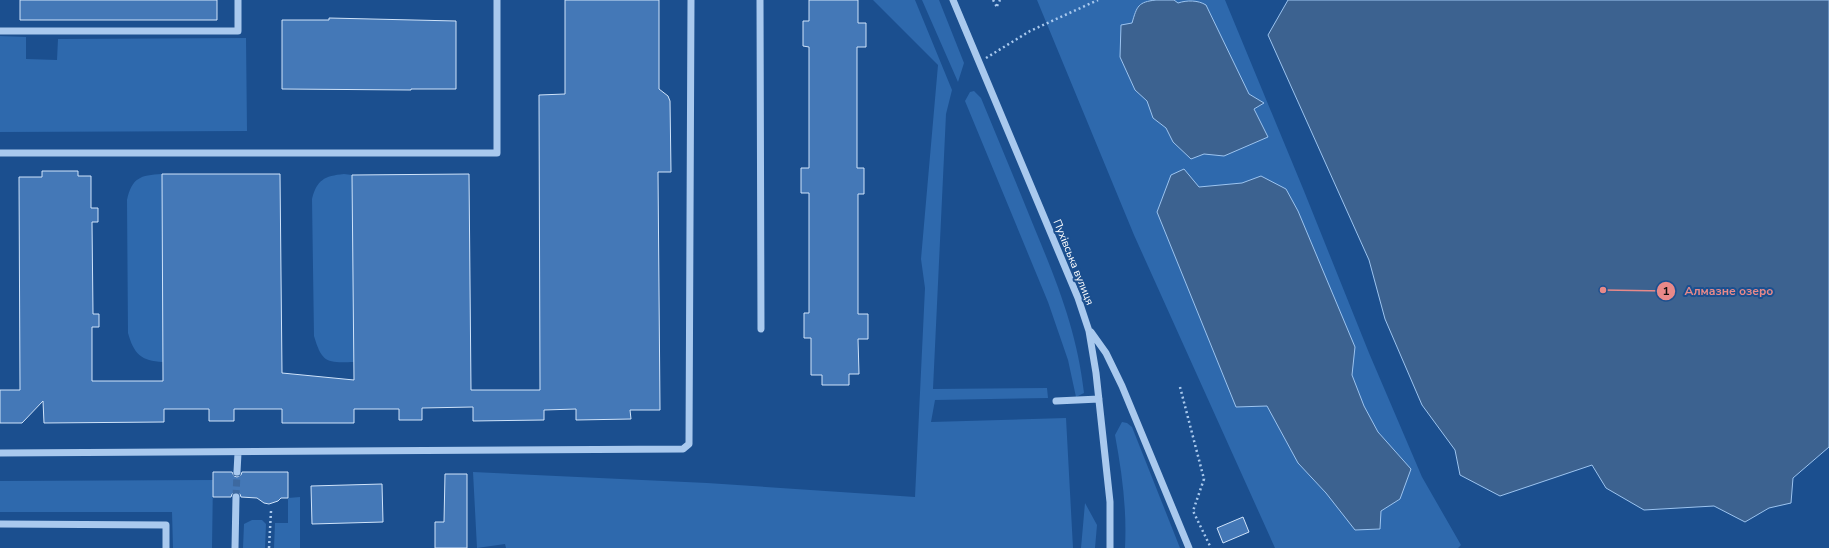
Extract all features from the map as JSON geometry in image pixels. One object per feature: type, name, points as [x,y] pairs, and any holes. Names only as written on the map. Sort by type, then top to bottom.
[{"type":"street","points":[[0,31],[238,31],[238,0]]},
{"type":"street","points":[[0,153],[497,153],[497,0]]},
{"type":"street","points":[[0,453],[238,453],[683,449],[689,444],[691,0]]},
{"type":"street","points":[[760,0],[761,329]]},
{"type":"street","name":"Пухівська вулиця","points":[[954,0],[1078,298],[1089,331],[1099,399],[1110,502],[1110,548]]},
{"type":"street","points":[[1089,331],[1106,352],[1122,386],[1189,548]]},
{"type":"street","points":[[1056,401],[1099,399]]},
{"type":"street","points":[[237,472],[238,453]]},
{"type":"street","points":[[235,548],[236,497]]},
{"type":"street","points":[[0,524],[166,525],[166,548]]},
{"type":"path","points":[[993,0],[997,7],[1000,0]]},
{"type":"path","points":[[980,62],[1030,31],[1098,0]]},
{"type":"path","points":[[1180,387],[1204,479],[1193,511],[1211,548]]},
{"type":"path","points":[[270,511],[270,548]]},
{"type":"shaded area","points":[[873,0],[915,0],[952,90],[946,114],[933,389],[1047,388],[1048,398],[935,400],[931,422],[1066,418],[1073,548],[506,548],[505,544],[477,548],[473,472],[707,483],[915,497],[925,288],[921,259],[938,65]]},
{"type":"shaded area","points":[[922,0],[939,0],[964,63],[958,82]]},
{"type":"shaded area","points":[[1037,0],[1225,0],[1369,353],[1422,477],[1461,545],[1458,548],[1275,548],[1134,235]]},
{"type":"shaded area","points":[[1156,0],[1174,0],[1178,3],[1192,1],[1200,2],[1206,5],[1249,94],[1264,103],[1254,109],[1268,137],[1224,156],[1204,154],[1191,159],[1173,142],[1166,128],[1153,118],[1147,101],[1135,90],[1120,57],[1121,25],[1132,23],[1139,6],[1145,2]]},
{"type":"shaded area","points":[[1288,0],[1829,0],[1829,447],[1793,478],[1791,503],[1769,508],[1745,522],[1714,506],[1644,510],[1606,488],[1592,465],[1500,496],[1460,475],[1455,450],[1422,405],[1385,319],[1369,260],[1268,35]]},
{"type":"shaded area","points":[[0,36],[26,37],[26,59],[57,60],[58,39],[246,38],[247,131],[0,132]]},
{"type":"shaded area","points":[[974,91],[981,98],[1049,264],[1071,327],[1081,370],[1084,393],[1076,397],[1068,360],[1048,302],[965,101],[970,92]]},
{"type":"shaded area","points":[[1184,169],[1199,187],[1242,183],[1261,176],[1286,189],[1298,211],[1355,347],[1352,375],[1364,406],[1378,432],[1411,469],[1400,499],[1381,511],[1380,529],[1355,530],[1326,493],[1298,463],[1267,406],[1236,407],[1157,212],[1171,175]]},
{"type":"shaded area","points":[[162,174],[163,362],[149,360],[140,355],[133,346],[128,333],[127,200],[131,187],[138,179],[148,175]]},
{"type":"shaded area","points":[[344,174],[352,175],[354,362],[337,362],[327,360],[320,352],[314,336],[312,199],[316,187],[322,180],[331,176]]},
{"type":"shaded area","points":[[1122,422],[1127,423],[1132,427],[1180,548],[1125,548],[1123,491],[1115,435]]},
{"type":"shaded area","points":[[213,480],[212,548],[173,548],[172,512],[0,512],[0,481]]},
{"type":"shaded area","points":[[300,497],[300,548],[274,548],[275,523],[288,523],[288,498]]},
{"type":"shaded area","points":[[1085,503],[1097,525],[1095,548],[1081,548]]},
{"type":"shaded area","points":[[252,520],[262,520],[266,524],[265,548],[243,548],[244,524]]},
{"type":"building","points":[[20,0],[217,0],[217,20],[20,20]]},
{"type":"building","points":[[565,0],[659,0],[659,89],[668,96],[670,101],[671,172],[658,172],[660,410],[630,410],[631,419],[576,420],[576,409],[544,410],[544,420],[473,421],[473,407],[422,408],[422,420],[399,420],[399,409],[354,409],[354,423],[282,423],[282,409],[234,409],[234,421],[209,421],[209,409],[164,409],[164,422],[44,423],[43,401],[22,423],[0,423],[0,390],[20,390],[19,177],[42,177],[42,171],[78,171],[78,176],[91,176],[91,208],[98,208],[98,222],[92,222],[93,314],[99,314],[99,327],[92,327],[92,381],[163,381],[162,174],[280,174],[282,373],[354,380],[352,175],[469,174],[471,390],[540,390],[539,95],[565,94]]},
{"type":"building","points":[[809,0],[858,0],[858,23],[866,23],[866,47],[857,47],[857,168],[864,168],[864,194],[858,194],[858,314],[868,314],[868,339],[858,339],[859,374],[849,374],[849,385],[822,385],[822,375],[811,375],[811,338],[804,338],[804,313],[809,313],[809,193],[801,193],[801,168],[809,168],[809,47],[803,46],[803,21],[809,21]]},
{"type":"building","points":[[329,18],[456,21],[456,89],[282,89],[282,20],[329,20]]},
{"type":"building","points":[[213,472],[232,472],[234,476],[237,477],[241,475],[242,472],[288,472],[288,498],[281,498],[278,501],[269,504],[264,503],[257,498],[241,497],[240,494],[236,492],[232,494],[231,497],[213,497]]},
{"type":"building","points":[[445,474],[467,474],[467,548],[435,548],[435,522],[444,522]]},
{"type":"building","points":[[382,484],[383,522],[312,524],[311,486]]},
{"type":"building","points":[[1243,517],[1249,532],[1223,543],[1217,528]]},
{"type":"tunnel","points":[[236,497],[237,472]]},
{"type":"place","name":"Алмазне озеро","points":[[1603,290]]}]
